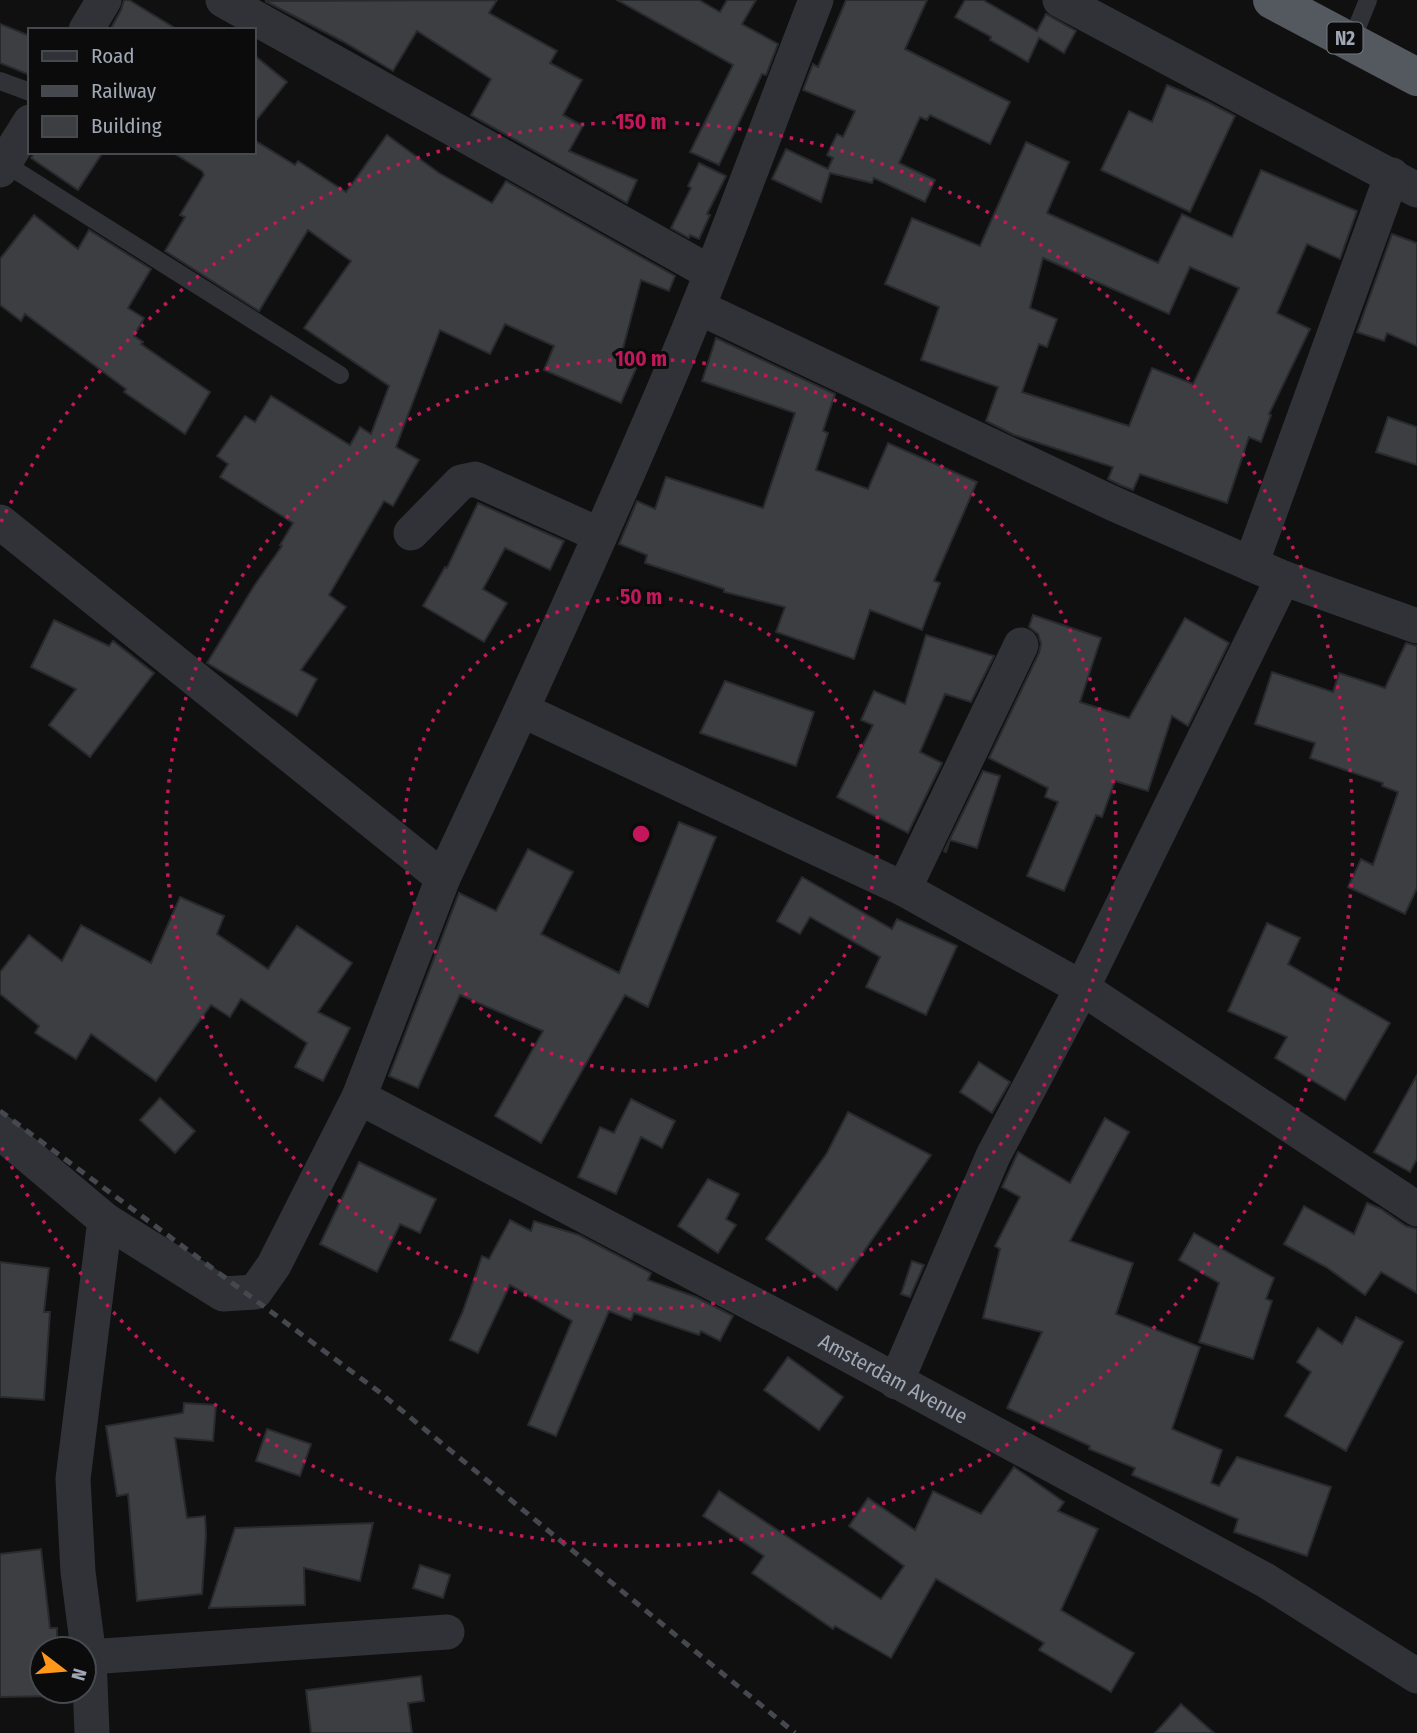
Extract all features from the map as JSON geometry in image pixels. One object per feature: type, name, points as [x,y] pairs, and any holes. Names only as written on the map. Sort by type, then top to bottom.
[{"type":"highway","name":"N2","points":[[1272,0],[1417,77]]},
{"type":"street","points":[[87,28],[104,0]]},
{"type":"street","points":[[223,0],[711,273]]},
{"type":"street","points":[[0,1132],[105,1220],[223,1294],[256,1292],[274,1265],[359,1097],[443,878],[522,710],[698,307],[816,0]]},
{"type":"street","points":[[1060,0],[1262,110],[1405,183],[1251,564]]},
{"type":"street","points":[[2,166],[28,125]]},
{"type":"street","points":[[698,307],[1112,503],[1283,578],[1417,625]]},
{"type":"street","points":[[411,533],[461,482],[475,479],[600,535]]},
{"type":"street","points":[[0,522],[443,878]]},
{"type":"street","points":[[896,1382],[993,1156],[1082,988],[1283,578]]},
{"type":"street","points":[[904,889],[1021,645]]},
{"type":"street","points":[[522,710],[904,889],[1082,988],[1417,1209]]},
{"type":"street","name":"Amsterdam Avenue","points":[[359,1097],[1265,1580],[1417,1676]]},
{"type":"street","points":[[86,1635],[78,1572],[73,1479],[105,1220]]},
{"type":"street","points":[[98,1656],[447,1632]]},
{"type":"street","points":[[91,1705],[92,1733]]},
{"type":"lane","points":[[1351,42],[1368,0]]},
{"type":"lane","points":[[0,81],[28,91]]},
{"type":"lane","points":[[2,166],[340,376]]},
{"type":"building","points":[[124,0],[129,0],[175,28],[111,28]]},
{"type":"building","points":[[497,0],[489,13],[557,51],[550,63],[582,80],[563,115],[583,126],[569,151],[637,180],[627,203],[471,115],[491,79],[417,31],[393,71],[265,1]]},
{"type":"building","points":[[617,0],[699,0],[720,12],[727,0],[756,0],[742,24],[778,44],[766,75],[762,74],[719,165],[690,152],[733,65]]},
{"type":"building","points":[[846,0],[927,0],[905,49],[1010,102],[990,144],[930,115],[927,120],[920,117],[899,163],[935,180],[925,202],[874,178],[872,183],[830,173],[821,202],[772,179],[786,149],[828,169],[833,158],[827,155],[837,134],[843,137],[855,111],[803,90],[813,64],[818,67]]},
{"type":"building","points":[[965,0],[983,0],[1037,31],[1046,14],[1076,31],[1064,53],[1039,38],[1028,62],[955,17]]},
{"type":"building","points":[[0,24],[28,35],[28,74],[0,63]]},
{"type":"building","points":[[256,57],[287,82],[256,121]]},
{"type":"building","points":[[1167,85],[1235,116],[1190,212],[1101,170],[1129,111],[1152,122]]},
{"type":"building","points":[[387,135],[439,173],[492,203],[506,181],[675,276],[669,291],[641,280],[621,356],[638,364],[621,403],[544,370],[554,346],[505,324],[490,354],[440,330],[396,447],[419,460],[393,506],[384,501],[329,595],[346,607],[301,670],[317,679],[297,716],[207,663],[282,546],[280,545],[293,523],[220,477],[228,464],[217,456],[245,416],[255,422],[271,396],[350,445],[360,427],[371,434],[389,386],[304,328],[351,261],[308,230],[259,311],[165,251],[185,217],[180,215],[204,175],[175,154],[256,154],[256,141],[295,165],[298,161],[346,192]]},
{"type":"building","points":[[1026,142],[1069,162],[1047,213],[1158,263],[1182,214],[1232,237],[1261,170],[1357,211],[1340,259],[1307,244],[1277,313],[1310,329],[1269,414],[1271,415],[1261,442],[1249,437],[1227,503],[1140,474],[1133,490],[1120,485],[1108,479],[1113,467],[1014,435],[986,421],[998,387],[921,360],[939,307],[885,284],[912,218],[980,246]],"holes":[[[1043,258],[1169,314],[1190,267],[1239,288],[1193,384],[1152,368],[1129,426],[1022,392],[1039,344],[1047,347],[1057,319],[1030,308]]]},
{"type":"building","points":[[34,154],[102,154],[78,190],[31,158]]},
{"type":"building","points":[[699,163],[726,176],[707,214],[710,215],[699,239],[690,235],[689,238],[671,228],[691,188],[688,186]]},
{"type":"building","points":[[34,215],[78,249],[89,230],[151,269],[128,308],[144,318],[134,336],[143,342],[141,344],[210,392],[185,434],[124,392],[126,389],[25,314],[21,321],[0,305],[0,259]]},
{"type":"building","points":[[1392,234],[1417,243],[1417,346],[1387,333],[1384,341],[1357,332]]},
{"type":"building","points":[[716,338],[835,394],[823,431],[828,433],[816,470],[868,489],[888,443],[977,482],[934,581],[940,583],[922,630],[870,610],[854,659],[776,632],[785,607],[724,592],[724,589],[645,563],[647,555],[619,544],[637,501],[655,509],[666,477],[763,508],[795,413],[702,381]]},
{"type":"building","points":[[1388,417],[1417,427],[1417,465],[1376,452]]},
{"type":"building","points":[[478,503],[564,541],[550,570],[505,548],[483,589],[507,603],[484,642],[423,606],[445,567],[447,568]]},
{"type":"building","points":[[1033,615],[1101,638],[1080,702],[1129,718],[1185,618],[1229,643],[1188,726],[1172,716],[1148,791],[1115,781],[1102,817],[1096,815],[1064,891],[1027,876],[1058,802],[1045,797],[1048,788],[989,758],[1039,653],[1041,644],[1038,634],[1029,627]]},
{"type":"building","points":[[54,620],[109,646],[113,641],[154,673],[90,757],[49,725],[76,689],[31,667]]},
{"type":"building","points":[[926,635],[994,656],[971,702],[945,694],[920,752],[942,763],[908,833],[837,797],[873,725],[861,720],[874,691],[905,704]]},
{"type":"building","points":[[1406,643],[1417,646],[1417,888],[1405,914],[1348,887],[1361,859],[1373,865],[1398,792],[1382,786],[1383,783],[1310,758],[1315,743],[1255,724],[1272,672],[1333,692],[1339,673],[1385,688]]},
{"type":"building","points":[[725,681],[814,712],[796,766],[700,733]]},
{"type":"building","points":[[983,771],[1000,776],[977,848],[950,840],[946,852],[944,851]]},
{"type":"building","points":[[679,822],[716,837],[648,1007],[625,995],[541,1143],[495,1116],[543,1031],[460,995],[418,1088],[389,1076],[459,893],[496,911],[528,849],[573,872],[541,934],[619,973]]},
{"type":"building","points":[[802,877],[892,929],[897,919],[957,946],[926,1015],[866,987],[880,957],[810,917],[800,934],[777,921]]},
{"type":"building","points":[[180,897],[224,916],[217,934],[268,969],[297,926],[352,963],[318,1012],[350,1028],[323,1081],[295,1067],[307,1043],[241,999],[230,1017],[211,1005],[156,1081],[91,1034],[76,1059],[35,1033],[39,1026],[0,994],[0,972],[29,935],[62,961],[81,925],[151,963]]},
{"type":"building","points":[[1267,923],[1300,938],[1288,964],[1390,1023],[1345,1100],[1275,1058],[1287,1037],[1228,1011]]},
{"type":"building","points":[[979,1062],[1010,1082],[992,1113],[960,1092]]},
{"type":"building","points":[[1417,1075],[1417,1159],[1410,1172],[1374,1152]]},
{"type":"building","points":[[160,1098],[195,1131],[175,1153],[140,1120]]},
{"type":"building","points":[[631,1099],[675,1121],[662,1148],[641,1137],[616,1194],[578,1177],[600,1127],[614,1133]]},
{"type":"building","points":[[848,1112],[931,1155],[837,1290],[766,1239],[827,1153]]},
{"type":"building","points":[[1105,1118],[1129,1132],[1070,1241],[1133,1263],[1116,1314],[1200,1347],[1172,1429],[1222,1450],[1211,1483],[1219,1486],[1237,1457],[1331,1487],[1307,1556],[1234,1532],[1238,1519],[1132,1475],[1135,1468],[1089,1449],[1090,1446],[1007,1408],[1042,1332],[983,1318],[1000,1249],[995,1246],[1020,1197],[1002,1187],[1018,1152],[1070,1183]]},
{"type":"building","points":[[359,1162],[436,1199],[420,1233],[400,1224],[377,1272],[320,1244]]},
{"type":"building","points":[[708,1179],[739,1194],[726,1219],[736,1225],[718,1253],[678,1226]]},
{"type":"building","points":[[1367,1203],[1406,1226],[1417,1229],[1417,1293],[1381,1272],[1365,1295],[1326,1267],[1284,1244],[1304,1206],[1354,1234]]},
{"type":"building","points":[[510,1220],[531,1231],[534,1221],[579,1235],[651,1273],[648,1280],[696,1297],[733,1316],[720,1341],[701,1331],[699,1335],[634,1313],[631,1320],[609,1311],[556,1436],[528,1425],[572,1321],[510,1285],[478,1353],[450,1340],[482,1256],[489,1259]]},
{"type":"building","points":[[1194,1233],[1274,1278],[1266,1299],[1272,1301],[1253,1359],[1199,1342],[1219,1283],[1179,1260]]},
{"type":"building","points":[[912,1261],[924,1265],[910,1297],[901,1294]]},
{"type":"building","points":[[0,1262],[49,1268],[44,1312],[50,1312],[44,1400],[0,1397]]},
{"type":"building","points":[[1356,1317],[1403,1342],[1346,1451],[1285,1416],[1311,1372],[1297,1362],[1318,1328],[1342,1344]]},
{"type":"building","points":[[788,1357],[843,1397],[819,1430],[764,1390]]},
{"type":"building","points":[[184,1403],[216,1405],[213,1441],[175,1438],[187,1518],[205,1516],[202,1594],[137,1601],[128,1494],[117,1496],[106,1426],[183,1413]]},
{"type":"building","points":[[267,1429],[311,1444],[300,1476],[256,1461]]},
{"type":"building","points":[[1014,1467],[1064,1502],[1058,1511],[1098,1529],[1061,1610],[1134,1653],[1111,1692],[1039,1650],[1044,1643],[936,1579],[891,1658],[835,1626],[833,1629],[752,1573],[764,1556],[703,1516],[719,1491],[881,1599],[904,1566],[849,1526],[868,1498],[915,1530],[933,1491],[981,1514]]},
{"type":"building","points":[[373,1523],[360,1581],[304,1568],[305,1605],[209,1608],[235,1528]]},
{"type":"building","points":[[41,1549],[50,1628],[57,1628],[57,1635],[28,1635],[28,1697],[0,1697],[0,1554]]},
{"type":"building","points":[[420,1565],[450,1575],[443,1598],[413,1588]]},
{"type":"building","points":[[421,1676],[424,1701],[408,1703],[412,1733],[311,1733],[306,1690]]},
{"type":"building","points":[[1181,1704],[1214,1733],[1155,1733]]},
{"type":"railway","points":[[0,1111],[378,1391],[795,1733]]}]
